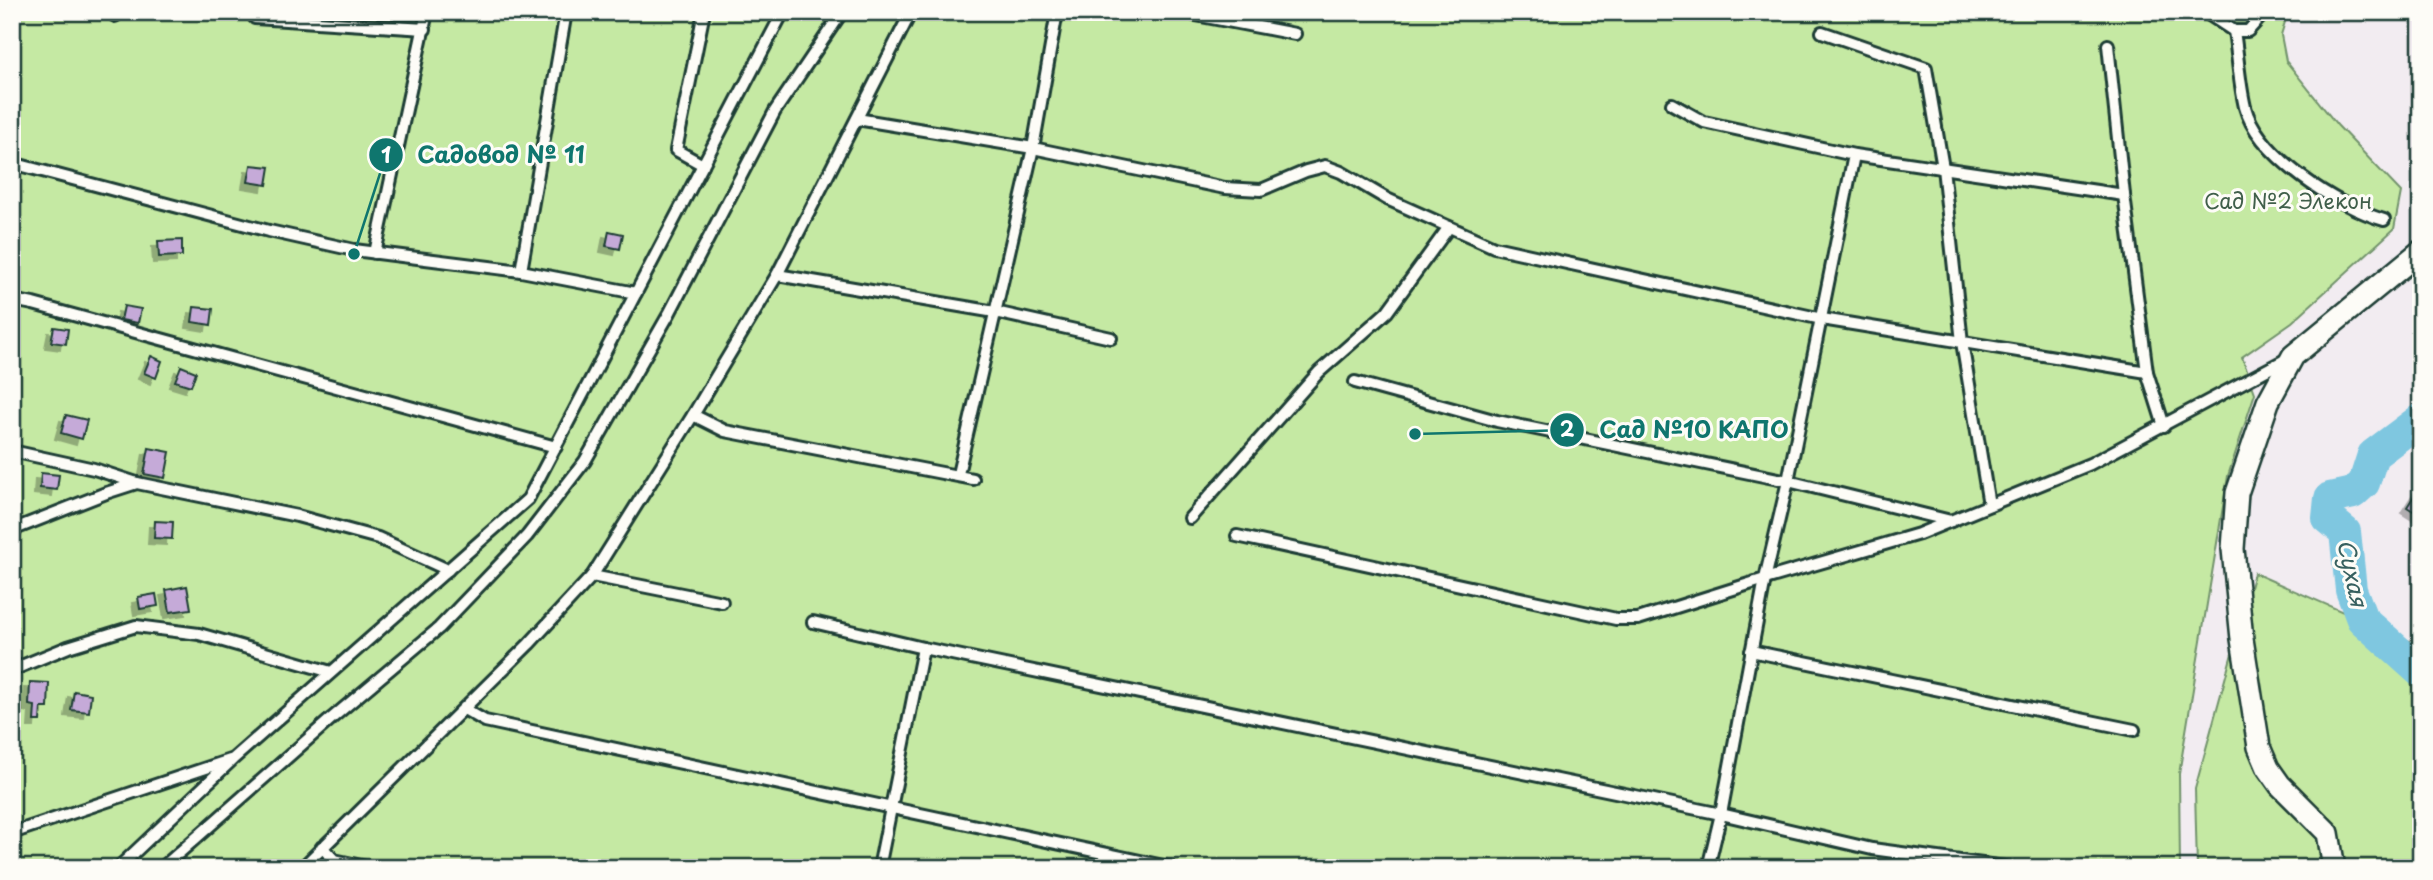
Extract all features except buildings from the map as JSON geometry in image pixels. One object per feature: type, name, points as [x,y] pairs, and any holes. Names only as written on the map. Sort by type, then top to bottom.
[{"type":"street","points":[[2334,868],[2328,833],[2280,785],[2268,768],[2259,747],[2242,639],[2233,549],[2237,493],[2268,402],[2293,356],[2421,251]]},
{"type":"lane","points":[[256,12],[255,18],[425,29]]},
{"type":"lane","points":[[375,253],[427,12]]},
{"type":"lane","points":[[521,271],[566,12]]},
{"type":"lane","points":[[703,165],[676,150],[704,12]]},
{"type":"lane","points":[[118,868],[233,759],[528,499],[783,12]]},
{"type":"lane","points":[[162,868],[439,628],[527,536],[585,461],[669,314],[775,111],[842,12]]},
{"type":"lane","points":[[302,868],[464,709],[592,576],[777,275],[911,12]]},
{"type":"lane","points":[[958,474],[1033,148],[1057,12]]},
{"type":"lane","points":[[1180,12],[1295,34]]},
{"type":"lane","points":[[2205,12],[2234,31],[2248,31],[2266,12]]},
{"type":"lane","points":[[2234,31],[2246,109],[2265,143],[2310,184],[2362,214],[2384,220]]},
{"type":"lane","points":[[1822,32],[1926,68],[1943,168],[1962,342],[1989,505]]},
{"type":"lane","points":[[2108,45],[2147,372],[2164,426]]},
{"type":"lane","points":[[1672,104],[1704,122],[1854,155],[2124,195]]},
{"type":"lane","points":[[857,119],[1033,148],[1225,188],[1261,190],[1325,166],[1341,172],[1387,199],[1494,247],[1822,319],[2147,372]]},
{"type":"lane","points":[[1708,868],[1721,814],[1765,579],[1788,481],[1854,155]]},
{"type":"lane","points":[[12,163],[269,231],[375,253],[521,271],[636,293]]},
{"type":"lane","points":[[1190,518],[1319,372],[1387,312],[1449,227]]},
{"type":"lane","points":[[777,275],[995,312],[1111,338]]},
{"type":"lane","points":[[12,304],[18,301],[33,304],[556,447]]},
{"type":"lane","points":[[1237,537],[1616,619],[1638,619],[1919,534],[2090,464],[2293,356]]},
{"type":"lane","points":[[1355,382],[1497,421],[1788,481],[1951,521]]},
{"type":"lane","points":[[693,415],[725,431],[973,479]]},
{"type":"lane","points":[[12,451],[94,469],[137,483],[297,516],[378,538],[447,570]]},
{"type":"lane","points":[[12,530],[137,483]]},
{"type":"lane","points":[[592,576],[722,602]]},
{"type":"lane","points":[[813,622],[923,648],[1721,814],[1872,849],[2012,868]]},
{"type":"lane","points":[[12,670],[68,647],[135,626],[199,634],[331,673]]},
{"type":"lane","points":[[879,868],[923,648]]},
{"type":"lane","points":[[1751,651],[2134,730]]},
{"type":"lane","points":[[464,709],[485,722],[1173,868]]},
{"type":"lane","points":[[12,833],[233,759]]},
{"type":"lane","points":[[322,847],[334,860],[371,868]]},
{"type":"green space","name":"Сад №2 Элекон","points":[[12,12],[2288,12],[2281,35],[2286,61],[2338,126],[2401,192],[2394,229],[2292,322],[2242,357],[2255,393],[2228,476],[2179,774],[2180,868],[12,868]]},
{"type":"green space","points":[[2254,573],[2421,646],[2421,868],[2197,868],[2195,789]]},
{"type":"waterway","name":"Сухая","points":[[2421,419],[2373,455],[2364,483],[2353,493],[2330,498],[2328,518],[2345,532],[2351,590],[2362,619],[2421,672]]},
{"type":"place","name":"Садовод № 11","points":[[354,254]]},
{"type":"place","name":"Сад №10 КАПО","points":[[1415,434]]}]
